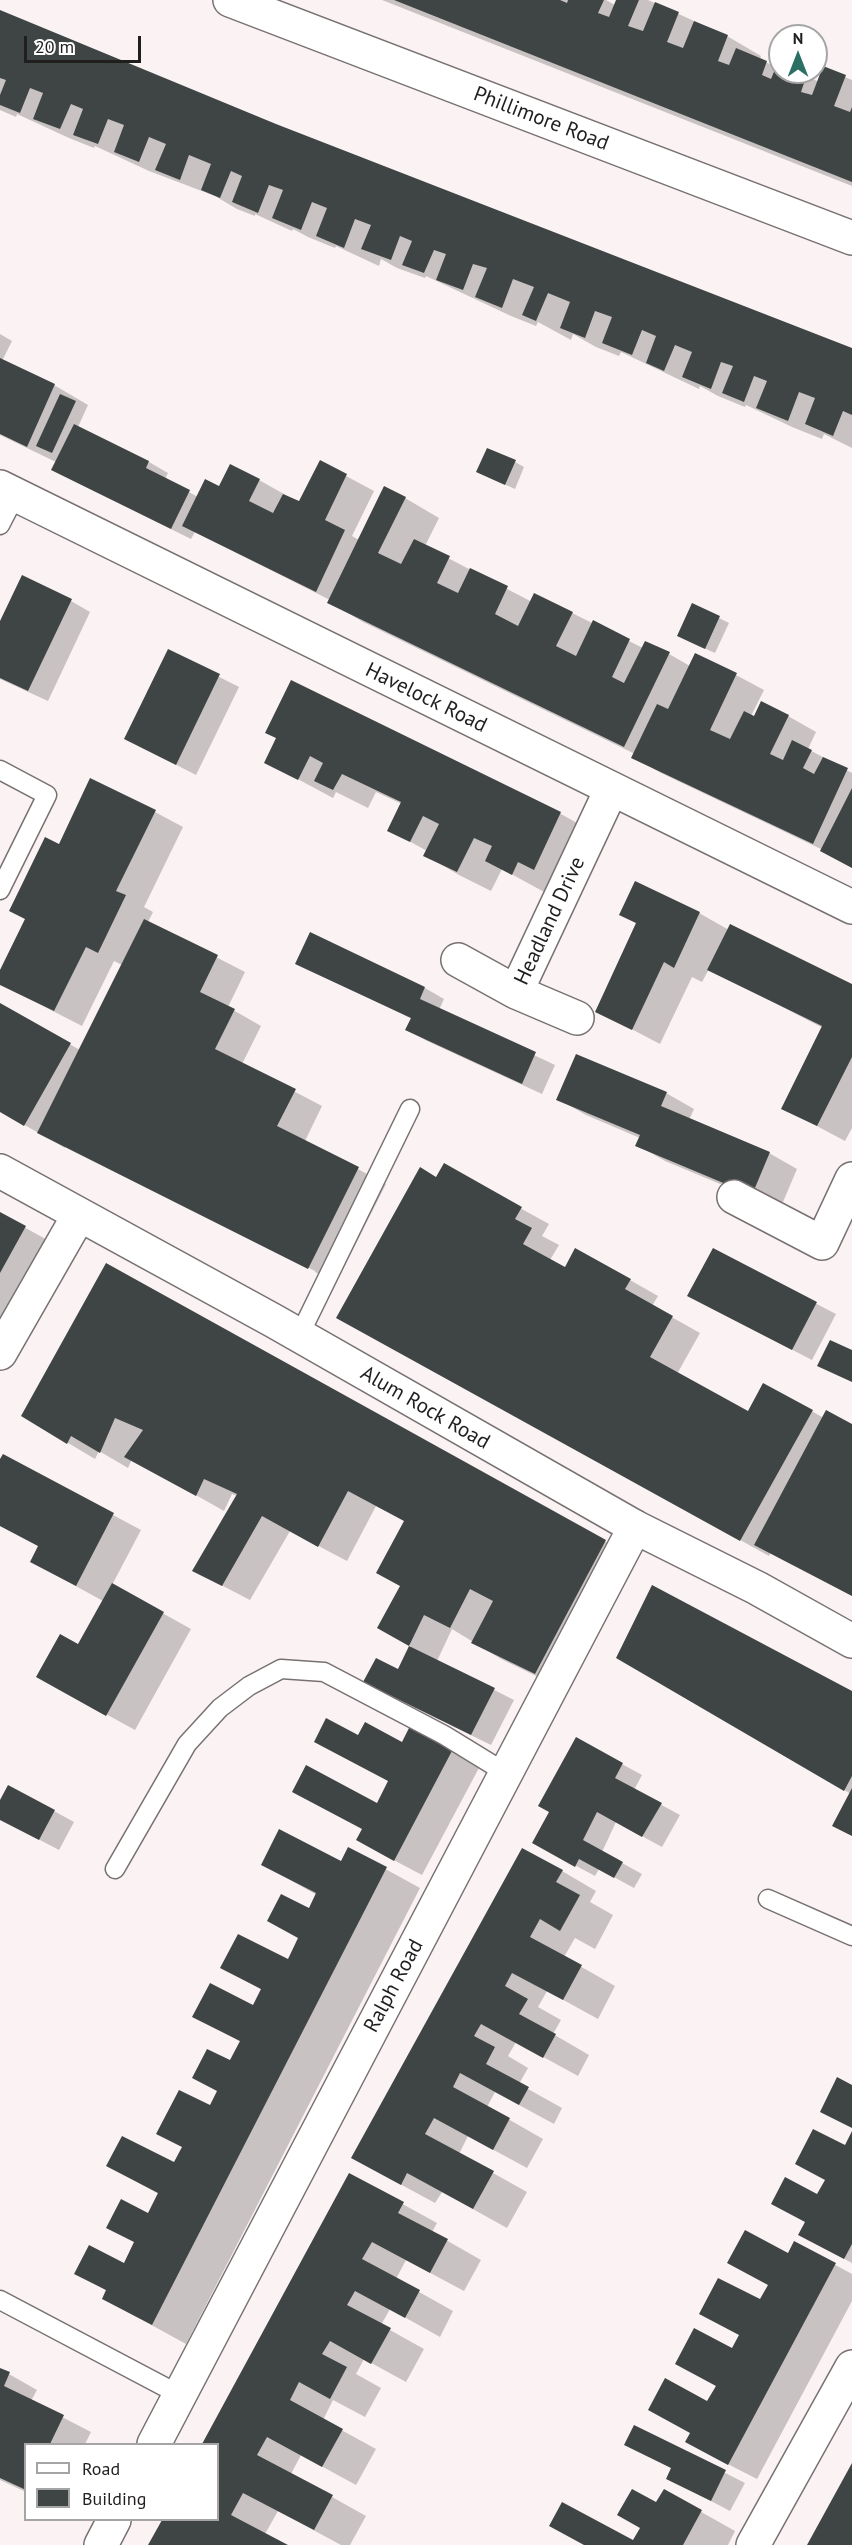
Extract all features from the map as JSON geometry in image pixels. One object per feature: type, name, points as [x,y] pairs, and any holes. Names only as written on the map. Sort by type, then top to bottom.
[{"type":"street","name":"Phillimore Road","points":[[230,0],[852,238]]},
{"type":"street","name":"Havelock Road","points":[[8,490],[611,790],[852,907]]},
{"type":"street","name":"Headland Drive","points":[[577,1018],[516,992],[611,790]]},
{"type":"street","points":[[458,960],[516,992]]},
{"type":"street","name":"Alum Rock Road","points":[[0,1171],[299,1336],[635,1527],[757,1588],[852,1641]]},
{"type":"street","points":[[734,1197],[822,1243],[852,1179]]},
{"type":"street","points":[[0,1353],[78,1215]]},
{"type":"street","name":"Ralph Road","points":[[155,2443],[635,1527]]},
{"type":"street","points":[[753,2545],[852,2367]]},
{"type":"street","points":[[101,2545],[113,2521]]},
{"type":"lane","points":[[0,525],[8,490]]},
{"type":"lane","points":[[0,770],[47,795],[0,890]]},
{"type":"lane","points":[[299,1336],[410,1109]]},
{"type":"lane","points":[[115,1869],[187,1744],[220,1708],[249,1686],[280,1669],[324,1672],[444,1735],[506,1773]]},
{"type":"lane","points":[[768,1899],[852,1936]]},
{"type":"lane","points":[[0,2300],[180,2395]]},
{"type":"building","points":[[394,0],[560,0],[567,3],[568,0],[604,0],[598,13],[609,17],[616,0],[639,0],[628,26],[643,31],[655,2],[679,12],[667,42],[683,48],[694,21],[728,35],[718,61],[729,65],[736,48],[767,61],[762,75],[768,78],[768,84],[804,84],[801,92],[812,95],[816,84],[828,84],[828,68],[846,75],[834,106],[850,112],[852,107],[852,182]]},
{"type":"building","points":[[0,10],[276,124],[852,348],[852,415],[843,411],[833,436],[805,424],[815,398],[799,392],[788,421],[756,408],[767,381],[754,376],[744,402],[722,393],[733,366],[721,362],[711,389],[682,377],[692,352],[675,345],[664,371],[646,363],[656,336],[642,330],[632,355],[602,343],[612,317],[595,311],[585,338],[560,328],[570,302],[548,293],[536,321],[522,315],[534,287],[513,279],[502,308],[475,297],[487,268],[473,264],[463,290],[436,280],[446,254],[434,250],[424,273],[402,265],[412,241],[400,236],[391,260],[361,249],[371,225],[355,219],[344,248],[316,236],[327,208],[312,202],[301,230],[272,218],[283,190],[269,185],[258,213],[232,202],[242,176],[231,171],[220,198],[201,190],[211,164],[189,155],[180,180],[155,170],[166,144],[149,137],[139,162],[114,152],[124,125],[108,119],[98,144],[73,135],[83,109],[71,104],[60,129],[33,119],[43,93],[30,88],[20,113],[0,105],[0,95],[6,80],[0,78]]},
{"type":"building","points":[[0,358],[55,384],[27,447],[0,434]]},
{"type":"building","points":[[60,394],[76,401],[52,453],[36,446]]},
{"type":"building","points":[[74,424],[149,461],[146,468],[190,490],[171,529],[51,470]]},
{"type":"building","points":[[487,448],[516,460],[505,485],[476,472]]},
{"type":"building","points":[[320,460],[347,474],[325,520],[345,530],[316,592],[182,526],[205,479],[219,486],[230,464],[260,479],[249,501],[273,513],[283,494],[299,501]]},
{"type":"building","points":[[384,486],[406,497],[378,553],[401,564],[414,539],[450,556],[437,583],[458,593],[470,568],[508,586],[495,614],[518,626],[534,593],[573,612],[556,646],[576,656],[593,620],[630,639],[612,677],[624,683],[645,641],[670,652],[624,747],[327,603]]},
{"type":"building","points":[[22,575],[72,599],[28,691],[0,678],[0,621]]},
{"type":"building","points":[[692,603],[720,616],[705,649],[677,636]]},
{"type":"building","points":[[168,649],[220,674],[176,765],[124,739]]},
{"type":"building","points":[[695,653],[737,673],[710,730],[730,739],[744,711],[754,716],[761,701],[789,715],[770,754],[783,760],[792,740],[812,750],[803,768],[814,774],[823,757],[848,768],[813,844],[631,758],[657,704],[668,709]]},
{"type":"building","points":[[291,680],[561,812],[534,870],[518,862],[512,875],[485,861],[492,846],[474,838],[457,872],[423,856],[439,824],[423,816],[410,842],[387,831],[401,802],[342,774],[333,790],[314,781],[323,763],[310,756],[298,780],[264,763],[276,738],[265,733]]},
{"type":"building","points":[[90,778],[156,810],[116,891],[126,895],[98,953],[86,947],[54,1011],[0,985],[0,970],[25,919],[9,911],[45,837],[59,844]]},
{"type":"building","points":[[852,788],[852,868],[820,851]]},
{"type":"building","points":[[635,881],[700,912],[674,968],[664,962],[632,1030],[595,1012],[636,923],[619,915]]},
{"type":"building","points":[[144,919],[218,955],[200,992],[235,1009],[215,1049],[296,1089],[277,1126],[359,1167],[308,1269],[37,1133]]},
{"type":"building","points":[[730,924],[852,984],[852,1057],[817,1126],[781,1109],[822,1026],[707,970]]},
{"type":"building","points":[[310,932],[425,987],[420,999],[536,1052],[522,1084],[405,1030],[411,1018],[295,964]]},
{"type":"building","points":[[0,1003],[71,1043],[24,1126],[0,1112]]},
{"type":"building","points":[[576,1054],[667,1092],[661,1106],[770,1152],[752,1195],[635,1146],[640,1135],[556,1100]]},
{"type":"building","points":[[444,1163],[522,1207],[515,1219],[532,1228],[523,1244],[565,1267],[575,1248],[631,1279],[625,1289],[673,1316],[650,1357],[748,1411],[763,1383],[813,1410],[740,1541],[336,1318],[420,1167],[436,1177]]},
{"type":"building","points":[[0,1212],[26,1226],[0,1273]]},
{"type":"building","points":[[713,1248],[817,1302],[792,1350],[687,1296]]},
{"type":"building","points":[[106,1263],[606,1540],[535,1674],[471,1643],[493,1601],[470,1589],[450,1628],[424,1615],[409,1646],[377,1628],[400,1586],[376,1573],[404,1521],[348,1491],[318,1547],[262,1516],[222,1586],[192,1571],[237,1494],[204,1479],[196,1496],[124,1457],[143,1430],[115,1418],[100,1453],[71,1436],[67,1444],[21,1416]]},
{"type":"building","points":[[830,1340],[852,1350],[852,1382],[817,1366]]},
{"type":"building","points":[[826,1410],[852,1424],[852,1596],[754,1545]]},
{"type":"building","points":[[3,1454],[114,1513],[76,1586],[30,1562],[38,1546],[0,1526],[0,1459]]},
{"type":"building","points":[[112,1583],[164,1612],[106,1716],[36,1677],[60,1634],[78,1644]]},
{"type":"building","points":[[652,1585],[852,1691],[852,1776],[844,1791],[616,1658]]},
{"type":"building","points":[[409,1646],[495,1688],[471,1735],[363,1682],[376,1658],[398,1669]]},
{"type":"building","points":[[326,1718],[358,1735],[365,1722],[402,1742],[410,1726],[453,1749],[394,1861],[356,1840],[362,1829],[292,1792],[306,1765],[377,1803],[388,1781],[314,1742]]},
{"type":"building","points":[[576,1737],[623,1763],[615,1778],[662,1803],[642,1837],[597,1812],[583,1840],[623,1862],[614,1878],[579,1859],[575,1867],[532,1843],[549,1812],[538,1806]]},
{"type":"building","points":[[8,1785],[55,1810],[39,1840],[0,1820],[0,1800]]},
{"type":"building","points":[[852,1788],[852,1836],[832,1826]]},
{"type":"building","points":[[279,1829],[341,1861],[348,1847],[387,1867],[152,2325],[102,2299],[106,2290],[74,2274],[89,2245],[124,2263],[134,2242],[106,2228],[121,2199],[148,2213],[158,2193],[106,2166],[122,2136],[174,2162],[182,2147],[156,2134],[179,2090],[210,2105],[217,2091],[192,2078],[207,2049],[230,2060],[240,2041],[192,2017],[210,1983],[253,2005],[261,1989],[220,1968],[238,1934],[288,1959],[298,1938],[267,1921],[281,1894],[309,1908],[316,1893],[261,1865]]},
{"type":"building","points":[[522,1848],[563,1870],[556,1882],[580,1895],[560,1931],[540,1919],[530,1937],[582,1965],[563,2000],[512,1973],[505,1986],[528,1999],[519,2014],[556,2034],[543,2058],[481,2024],[474,2036],[495,2047],[486,2064],[529,2087],[519,2105],[460,2073],[453,2087],[510,2118],[493,2150],[434,2118],[425,2134],[494,2171],[473,2209],[407,2173],[401,2185],[351,2158]]},
{"type":"building","points":[[837,2077],[852,2085],[852,2128],[820,2112]]},
{"type":"building","points":[[813,2129],[845,2145],[852,2131],[852,2244],[844,2259],[798,2235],[805,2222],[771,2204],[785,2177],[817,2194],[825,2180],[795,2164]]},
{"type":"building","points":[[349,2173],[404,2202],[398,2213],[448,2239],[430,2273],[372,2242],[362,2259],[420,2290],[405,2318],[355,2291],[347,2305],[391,2328],[371,2364],[330,2341],[322,2354],[347,2367],[330,2399],[299,2382],[290,2400],[343,2429],[322,2467],[267,2437],[257,2455],[333,2495],[314,2530],[243,2493],[231,2515],[288,2545],[148,2545],[161,2521],[219,2521],[219,2443],[203,2443]]},
{"type":"building","points":[[745,2230],[788,2253],[794,2241],[836,2263],[728,2465],[685,2442],[690,2433],[648,2410],[665,2378],[707,2401],[716,2386],[675,2364],[694,2328],[732,2348],[739,2335],[699,2314],[718,2278],[760,2299],[768,2285],[727,2263]]},
{"type":"building","points":[[0,2368],[10,2372],[4,2386],[64,2415],[50,2443],[24,2443],[24,2489],[0,2478]]},
{"type":"building","points":[[634,2425],[726,2470],[711,2501],[666,2479],[671,2468],[624,2445]]},
{"type":"building","points":[[852,2463],[852,2545],[807,2545]]},
{"type":"building","points":[[632,2489],[656,2502],[664,2489],[702,2510],[683,2545],[584,2545],[549,2526],[562,2502],[633,2540],[640,2528],[617,2515]]}]
